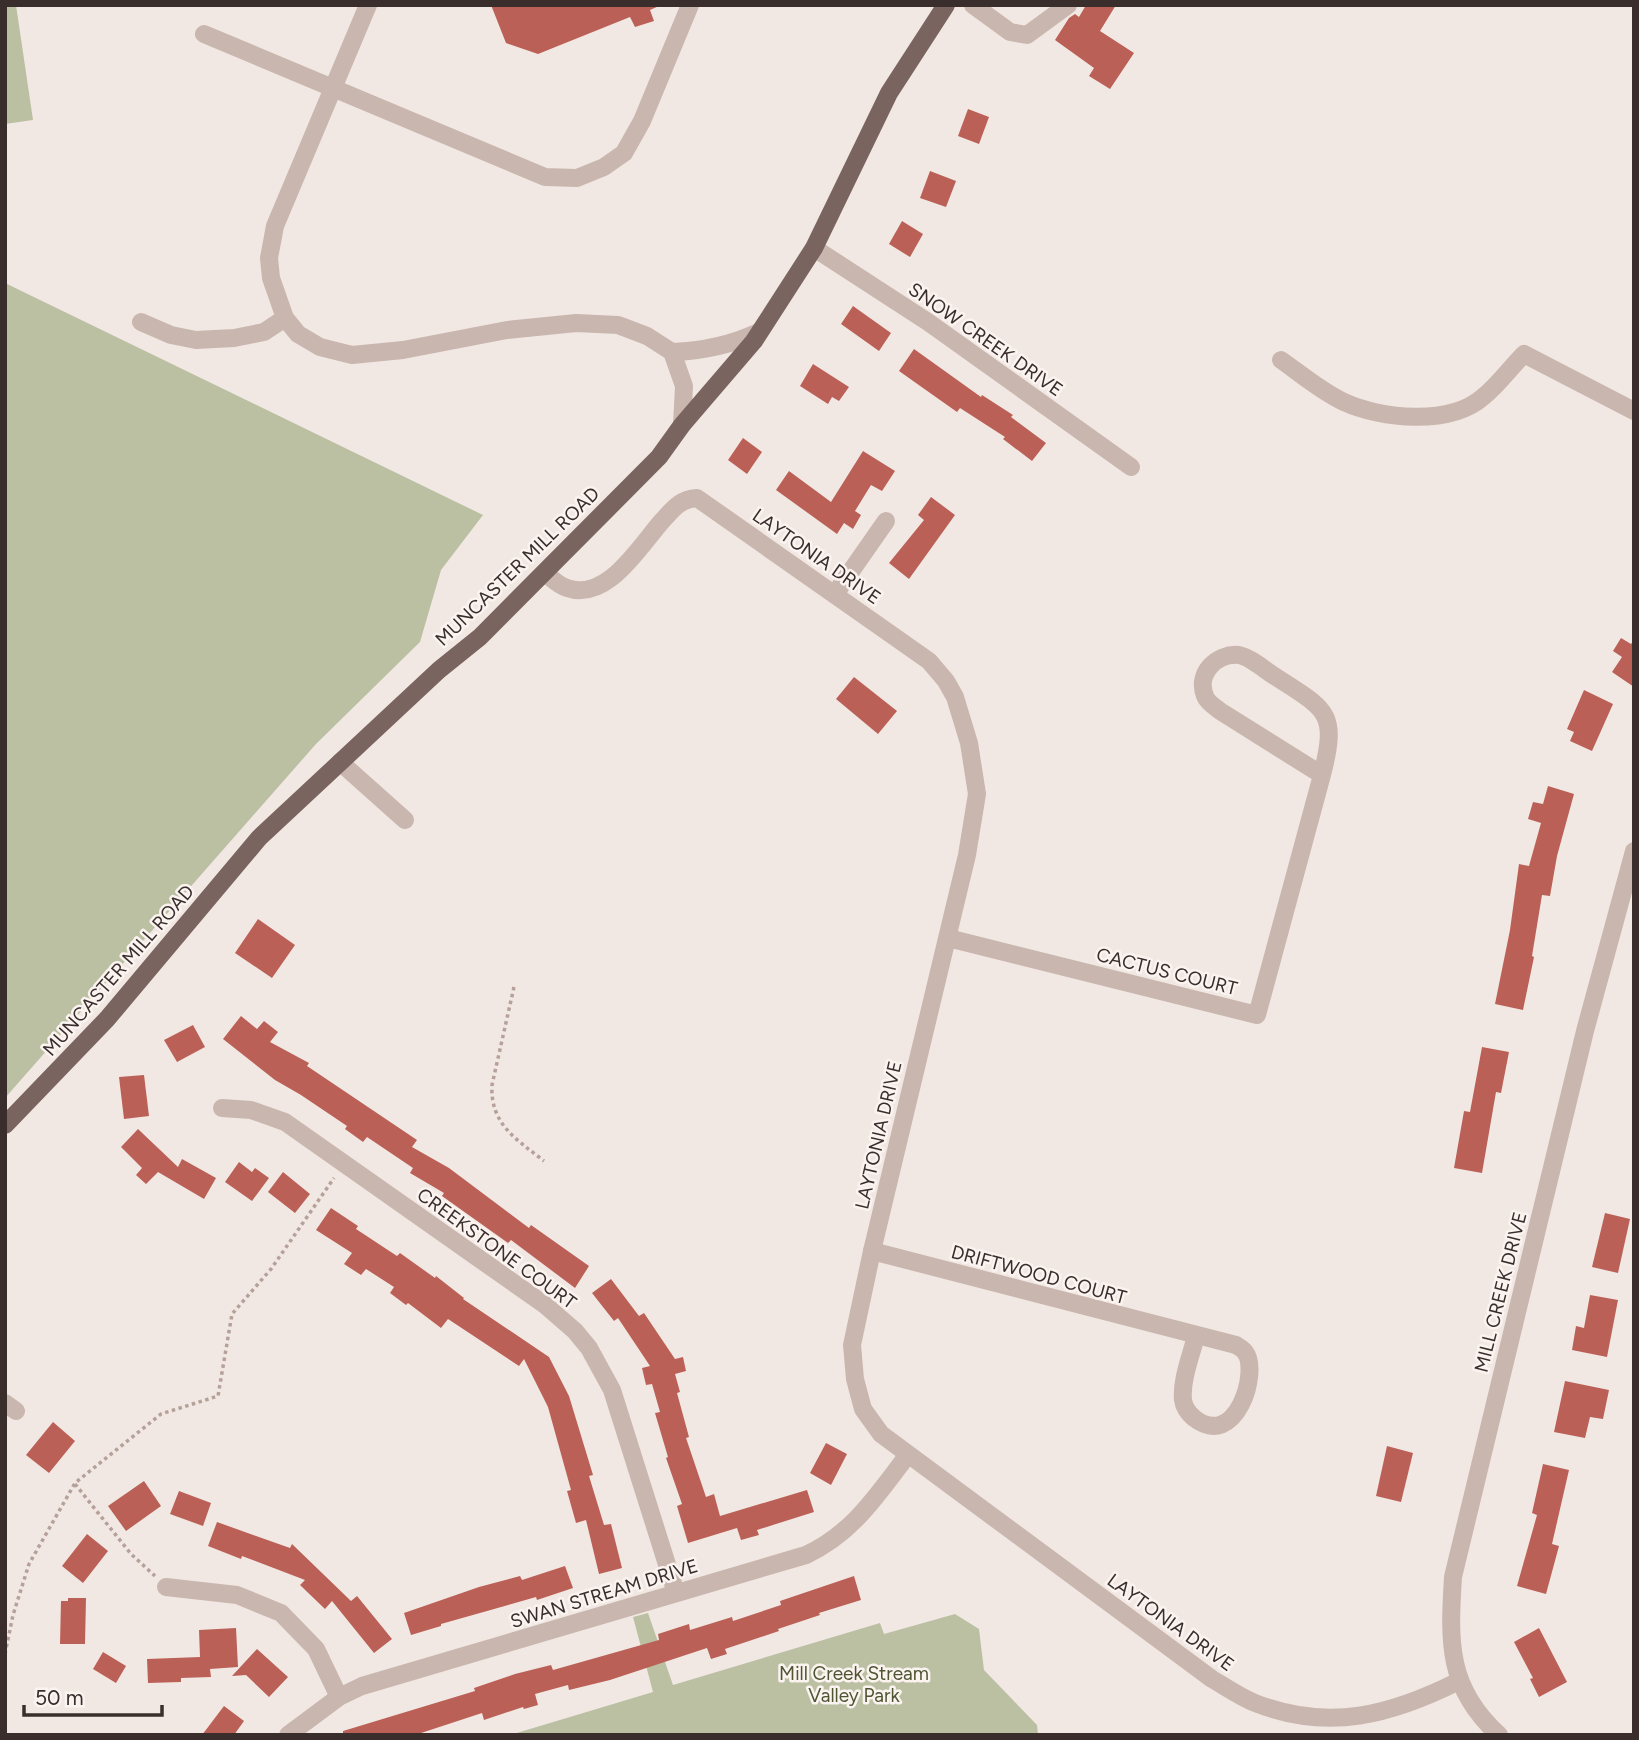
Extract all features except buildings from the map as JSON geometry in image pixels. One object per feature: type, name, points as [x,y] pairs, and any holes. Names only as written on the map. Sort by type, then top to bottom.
[{"type":"main road","name":"MUNCASTER MILL ROAD","points":[[5,1125],[107,1019],[259,838],[439,670],[480,637],[659,457],[759,332],[814,248],[889,93],[946,5]]},
{"type":"street","points":[[368,5],[275,226],[269,258],[271,278],[285,318],[298,334],[320,347],[352,355],[403,350],[507,330],[576,323],[618,325],[647,336],[672,352],[737,342],[759,332]]},
{"type":"street","points":[[204,34],[545,177],[577,178],[604,167],[624,153],[642,121],[690,5]]},
{"type":"street","points":[[974,5],[1010,32],[1027,35],[1068,5]]},
{"type":"street","name":"SNOW CREEK DRIVE","points":[[814,248],[928,322],[1131,467]]},
{"type":"street","points":[[141,322],[171,335],[196,340],[234,338],[264,332],[285,318]]},
{"type":"street","points":[[672,352],[684,386],[682,425]]},
{"type":"street","points":[[1281,360],[1342,401],[1373,414],[1429,417],[1454,412],[1482,399],[1524,354],[1634,411]]},
{"type":"street","name":"LAYTONIA DRIVE","points":[[545,573],[565,588],[584,592],[602,587],[673,508],[685,498],[697,498],[929,660],[955,697],[970,743],[977,794],[960,890],[872,1251],[852,1345],[855,1379],[863,1409],[881,1434],[907,1456],[1212,1679],[1252,1702],[1288,1714],[1365,1716],[1405,1706],[1459,1681]]},
{"type":"street","points":[[835,594],[886,521]]},
{"type":"street","name":"CACTUS COURT","points":[[948,938],[1257,1016],[1322,775],[1330,745],[1330,726],[1319,705],[1241,655],[1221,657],[1207,669],[1201,682],[1205,699],[1322,775]]},
{"type":"street","points":[[340,762],[405,820]]},
{"type":"street","name":"MILL CREEK DRIVE","points":[[1499,1735],[1484,1722],[1459,1681],[1450,1634],[1453,1577],[1582,1044],[1634,851]]},
{"type":"street","name":"CREEKSTONE COURT","points":[[222,1108],[251,1110],[285,1122],[545,1306],[575,1331],[589,1348],[612,1390],[676,1593]]},
{"type":"street","name":"DRIFTWOOD COURT","points":[[872,1251],[1236,1345],[1245,1352],[1250,1365],[1243,1399],[1228,1422],[1217,1425],[1200,1423],[1183,1403],[1196,1336]]},
{"type":"street","name":"SWAN STREAM DRIVE","points":[[288,1735],[339,1697],[362,1686],[806,1555],[829,1544],[859,1518],[907,1456]]},
{"type":"street","points":[[166,1587],[237,1595],[281,1613],[316,1649],[339,1697]]},
{"type":"path","points":[[514,987],[492,1084],[492,1098],[495,1111],[503,1125],[544,1161]]},
{"type":"path","points":[[5,1654],[13,1615],[29,1564],[75,1483],[161,1414],[218,1396],[232,1314],[271,1269],[344,1164]]},
{"type":"path","points":[[75,1483],[131,1553],[166,1587]]},
{"type":"green space","points":[[5,5],[16,5],[33,120],[5,124]]},
{"type":"green space","points":[[5,283],[483,515],[441,570],[420,642],[316,744],[5,1098]]},
{"type":"green space","name":"Mill Creek Stream Valley Park","points":[[648,1613],[673,1685],[880,1623],[884,1634],[955,1614],[979,1629],[984,1670],[1037,1725],[1038,1735],[510,1735],[653,1692],[633,1617]]}]
